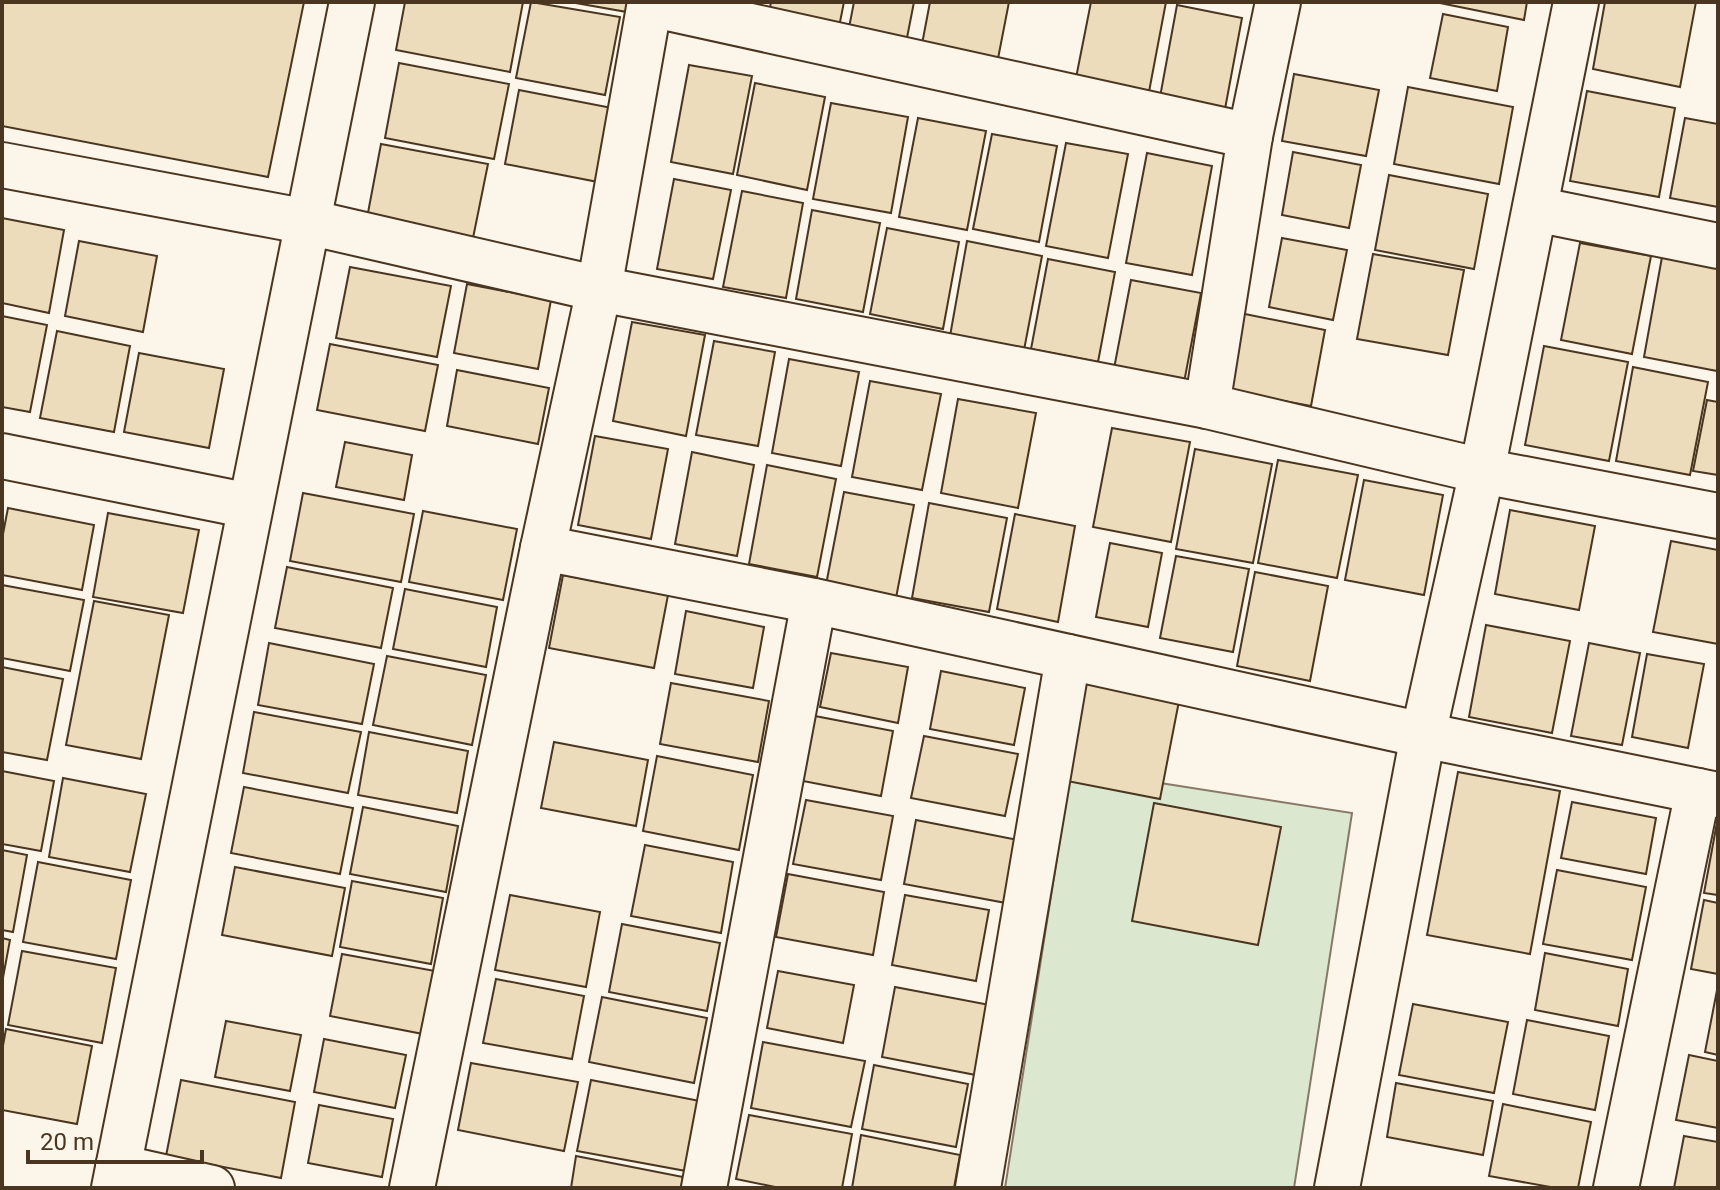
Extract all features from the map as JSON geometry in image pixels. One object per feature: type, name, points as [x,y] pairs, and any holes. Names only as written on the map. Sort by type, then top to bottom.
[{"type":"street","points":[[212,1188],[116,1178],[352,2]]},
{"type":"street","points":[[1207,406],[1250,136],[1278,2]]},
{"type":"street","points":[[1337,1188],[1423,735],[1482,471],[1576,2]]},
{"type":"street","points":[[412,1188],[599,289],[650,3],[1250,136]]},
{"type":"street","points":[[2,165],[308,222],[599,289],[1207,406],[1482,471],[1718,516]]},
{"type":"street","points":[[1535,209],[1718,246]]},
{"type":"street","points":[[2,456],[250,506]]},
{"type":"street","points":[[543,548],[814,601],[1423,735],[1708,793],[1616,1188]]},
{"type":"street","points":[[704,1188],[814,601]]},
{"type":"street","points":[[978,1188],[1068,657]]},
{"type":"green space","points":[[1071,769],[1352,813],[1294,1188],[1005,1188]]},
{"type":"building","points":[[2,2],[304,2],[268,177],[2,126]]},
{"type":"building","points":[[405,2],[523,2],[510,72],[396,50]]},
{"type":"building","points":[[531,2],[620,17],[605,95],[516,78]]},
{"type":"building","points":[[570,2],[629,2],[627,12]]},
{"type":"building","points":[[771,2],[844,2],[837,37],[767,24]]},
{"type":"building","points":[[854,2],[914,2],[905,48],[847,38]]},
{"type":"building","points":[[930,2],[1009,2],[995,74],[919,60]]},
{"type":"building","points":[[1091,2],[1166,2],[1148,97],[1075,83]]},
{"type":"building","points":[[1435,2],[1527,2],[1524,20]]},
{"type":"building","points":[[1605,2],[1696,2],[1680,87],[1593,69]]},
{"type":"building","points":[[1177,5],[1242,18],[1225,109],[1160,97]]},
{"type":"building","points":[[1443,14],[1508,27],[1497,91],[1430,78]]},
{"type":"building","points":[[399,63],[509,84],[494,159],[385,138]]},
{"type":"building","points":[[689,65],[752,76],[733,174],[671,162]]},
{"type":"building","points":[[1294,74],[1379,90],[1366,156],[1282,141]]},
{"type":"building","points":[[755,83],[825,97],[807,190],[737,175]]},
{"type":"building","points":[[1408,87],[1513,107],[1499,184],[1394,164]]},
{"type":"building","points":[[519,90],[612,108],[598,182],[505,164]]},
{"type":"building","points":[[1587,91],[1675,108],[1659,197],[1570,181]]},
{"type":"building","points":[[831,103],[908,117],[891,213],[813,199]]},
{"type":"building","points":[[918,118],[986,131],[967,230],[899,217]]},
{"type":"building","points":[[1685,118],[1718,124],[1718,207],[1670,198]]},
{"type":"building","points":[[992,134],[1057,146],[1039,242],[973,229]]},
{"type":"building","points":[[1066,143],[1128,154],[1108,258],[1046,246]]},
{"type":"building","points":[[381,144],[488,164],[473,238],[367,218]]},
{"type":"building","points":[[1293,152],[1361,165],[1349,228],[1282,215]]},
{"type":"building","points":[[1147,153],[1212,166],[1192,275],[1126,263]]},
{"type":"building","points":[[1389,175],[1488,194],[1474,269],[1375,250]]},
{"type":"building","points":[[674,179],[731,190],[713,279],[657,269]]},
{"type":"building","points":[[742,191],[803,203],[786,298],[723,287]]},
{"type":"building","points":[[812,210],[880,223],[863,312],[796,299]]},
{"type":"building","points":[[2,218],[64,230],[49,313],[2,303]]},
{"type":"building","points":[[887,228],[959,242],[943,329],[870,314]]},
{"type":"building","points":[[1282,238],[1347,250],[1333,320],[1269,307]]},
{"type":"building","points":[[79,241],[157,256],[143,332],[65,316]]},
{"type":"building","points":[[967,241],[1042,256],[1024,350],[950,336]]},
{"type":"building","points":[[1580,243],[1651,256],[1632,354],[1561,340]]},
{"type":"building","points":[[1373,254],[1464,270],[1448,355],[1357,339]]},
{"type":"building","points":[[1662,257],[1718,268],[1717,371],[1644,357]]},
{"type":"building","points":[[1048,259],[1115,272],[1098,362],[1031,349]]},
{"type":"building","points":[[350,267],[451,286],[437,357],[336,338]]},
{"type":"building","points":[[1131,280],[1201,293],[1182,393],[1112,379]]},
{"type":"building","points":[[467,284],[551,300],[538,369],[454,353]]},
{"type":"building","points":[[1240,313],[1325,330],[1311,406],[1224,390]]},
{"type":"building","points":[[2,316],[47,325],[30,412],[2,407]]},
{"type":"building","points":[[632,322],[705,335],[686,436],[613,421]]},
{"type":"building","points":[[57,331],[130,346],[114,432],[40,418]]},
{"type":"building","points":[[714,341],[775,352],[758,446],[696,435]]},
{"type":"building","points":[[330,344],[438,365],[425,431],[317,410]]},
{"type":"building","points":[[1544,346],[1628,362],[1609,461],[1525,445]]},
{"type":"building","points":[[139,353],[224,369],[209,448],[124,432]]},
{"type":"building","points":[[789,359],[859,372],[841,466],[772,453]]},
{"type":"building","points":[[1633,367],[1708,382],[1690,475],[1616,461]]},
{"type":"building","points":[[457,370],[549,388],[538,444],[447,426]]},
{"type":"building","points":[[870,381],[941,394],[922,490],[852,477]]},
{"type":"building","points":[[958,399],[1036,413],[1018,508],[941,493]]},
{"type":"building","points":[[1707,400],[1718,402],[1718,475],[1693,471]]},
{"type":"building","points":[[1112,428],[1190,442],[1171,542],[1093,527]]},
{"type":"building","points":[[595,436],[668,449],[651,539],[578,525]]},
{"type":"building","points":[[345,442],[412,455],[404,500],[336,487]]},
{"type":"building","points":[[1195,449],[1272,464],[1253,563],[1176,549]]},
{"type":"building","points":[[692,452],[754,465],[737,556],[675,544]]},
{"type":"building","points":[[1278,460],[1358,475],[1337,578],[1258,563]]},
{"type":"building","points":[[767,465],[836,479],[817,577],[749,564]]},
{"type":"building","points":[[1364,480],[1443,495],[1424,595],[1345,580]]},
{"type":"building","points":[[844,492],[914,505],[895,603],[825,590]]},
{"type":"building","points":[[303,493],[414,514],[401,582],[290,561]]},
{"type":"building","points":[[929,503],[1007,518],[989,612],[912,598]]},
{"type":"building","points":[[8,508],[94,525],[82,590],[2,575],[2,539]]},
{"type":"building","points":[[1510,510],[1595,526],[1579,610],[1495,594]]},
{"type":"building","points":[[423,511],[517,529],[503,600],[409,582]]},
{"type":"building","points":[[108,513],[199,530],[183,613],[93,597]]},
{"type":"building","points":[[1015,514],[1075,526],[1058,622],[997,609]]},
{"type":"building","points":[[1671,541],[1718,550],[1718,644],[1653,632]]},
{"type":"building","points":[[1110,543],[1162,553],[1148,627],[1096,617]]},
{"type":"building","points":[[1176,556],[1249,569],[1233,652],[1160,638]]},
{"type":"building","points":[[287,567],[393,588],[381,648],[275,628]]},
{"type":"building","points":[[1255,572],[1328,586],[1310,681],[1237,666]]},
{"type":"building","points":[[563,575],[668,595],[654,668],[549,648]]},
{"type":"building","points":[[2,585],[84,600],[70,671],[2,658]]},
{"type":"building","points":[[405,589],[497,607],[486,667],[393,649]]},
{"type":"building","points":[[94,601],[169,615],[141,759],[66,745]]},
{"type":"building","points":[[686,611],[764,627],[753,688],[675,674]]},
{"type":"building","points":[[1486,625],[1570,641],[1552,733],[1469,717]]},
{"type":"building","points":[[269,643],[374,664],[362,724],[258,705]]},
{"type":"building","points":[[1589,643],[1640,653],[1622,745],[1571,736]]},
{"type":"building","points":[[831,653],[908,667],[898,723],[820,707]]},
{"type":"building","points":[[1647,654],[1704,664],[1688,748],[1632,737]]},
{"type":"building","points":[[387,656],[486,675],[472,745],[373,725]]},
{"type":"building","points":[[2,667],[63,679],[47,760],[2,752]]},
{"type":"building","points":[[941,671],[1025,688],[1014,745],[930,729]]},
{"type":"building","points":[[1080,682],[1179,701],[1160,799],[1062,780]]},
{"type":"building","points":[[671,683],[769,701],[758,762],[660,744]]},
{"type":"building","points":[[254,712],[361,732],[348,793],[243,773]]},
{"type":"building","points":[[815,716],[893,731],[881,796],[803,781]]},
{"type":"building","points":[[369,732],[468,751],[457,813],[358,795]]},
{"type":"building","points":[[924,736],[1018,754],[1005,816],[911,798]]},
{"type":"building","points":[[554,742],[648,760],[636,826],[541,808]]},
{"type":"building","points":[[657,756],[753,775],[739,850],[643,831]]},
{"type":"building","points":[[2,771],[54,781],[41,851],[2,844]]},
{"type":"building","points":[[1458,772],[1560,791],[1530,954],[1427,935]]},
{"type":"building","points":[[63,778],[146,794],[130,872],[49,857]]},
{"type":"building","points":[[244,787],[353,808],[340,874],[231,853]]},
{"type":"building","points":[[806,800],[893,816],[881,880],[793,864]]},
{"type":"building","points":[[1572,802],[1656,818],[1646,874],[1561,858]]},
{"type":"building","points":[[1154,803],[1281,827],[1258,945],[1132,921]]},
{"type":"building","points":[[363,807],[458,826],[446,892],[350,874]]},
{"type":"building","points":[[1718,817],[1718,895],[1704,893]]},
{"type":"building","points":[[916,820],[1018,840],[1006,903],[904,884]]},
{"type":"building","points":[[645,845],[733,862],[721,933],[631,916]]},
{"type":"building","points":[[2,850],[27,855],[13,932],[2,930]]},
{"type":"building","points":[[38,862],[131,880],[116,959],[23,942]]},
{"type":"building","points":[[235,867],[345,888],[332,956],[222,935]]},
{"type":"building","points":[[1557,870],[1646,887],[1632,960],[1543,944]]},
{"type":"building","points":[[788,874],[884,892],[873,955],[776,937]]},
{"type":"building","points":[[352,881],[443,898],[431,964],[340,947]]},
{"type":"building","points":[[510,895],[600,912],[586,987],[495,970]]},
{"type":"building","points":[[905,895],[989,910],[976,981],[892,965]]},
{"type":"building","points":[[1704,900],[1718,903],[1718,974],[1691,969]]},
{"type":"building","points":[[622,924],[720,943],[707,1011],[609,992]]},
{"type":"building","points":[[2,938],[10,940],[2,983]]},
{"type":"building","points":[[22,951],[116,968],[102,1043],[8,1025]]},
{"type":"building","points":[[1545,953],[1628,969],[1618,1026],[1535,1010]]},
{"type":"building","points":[[342,954],[435,971],[423,1034],[330,1016]]},
{"type":"building","points":[[778,971],[854,985],[843,1043],[767,1028]]},
{"type":"building","points":[[496,979],[584,996],[572,1059],[483,1043]]},
{"type":"building","points":[[1718,985],[1718,1055],[1705,1052]]},
{"type":"building","points":[[895,987],[995,1006],[981,1076],[882,1057]]},
{"type":"building","points":[[602,997],[707,1018],[694,1083],[589,1062]]},
{"type":"building","points":[[1413,1004],[1508,1022],[1494,1093],[1399,1075]]},
{"type":"building","points":[[1527,1020],[1609,1036],[1595,1110],[1513,1094]]},
{"type":"building","points":[[226,1021],[301,1035],[290,1091],[215,1077]]},
{"type":"building","points":[[6,1029],[92,1046],[77,1124],[2,1110],[2,1051]]},
{"type":"building","points":[[324,1039],[406,1055],[395,1108],[314,1092]]},
{"type":"building","points":[[763,1042],[865,1061],[851,1127],[751,1108]]},
{"type":"building","points":[[1689,1055],[1718,1061],[1718,1128],[1676,1120]]},
{"type":"building","points":[[471,1063],[578,1082],[564,1151],[458,1130]]},
{"type":"building","points":[[874,1065],[968,1084],[956,1147],[862,1129]]},
{"type":"building","points":[[181,1080],[295,1102],[281,1178],[166,1156]]},
{"type":"building","points":[[591,1080],[700,1101],[686,1171],[577,1151]]},
{"type":"building","points":[[1396,1083],[1493,1101],[1483,1155],[1387,1137]]},
{"type":"building","points":[[1503,1104],[1591,1122],[1578,1188],[1556,1188],[1489,1176]]},
{"type":"building","points":[[319,1105],[393,1119],[382,1177],[308,1163]]},
{"type":"building","points":[[749,1115],[852,1134],[842,1188],[780,1188],[736,1179]]},
{"type":"building","points":[[861,1135],[960,1155],[954,1188],[852,1188]]},
{"type":"building","points":[[1684,1136],[1718,1142],[1718,1188],[1674,1188]]},
{"type":"building","points":[[576,1156],[683,1177],[681,1188],[571,1188]]}]
